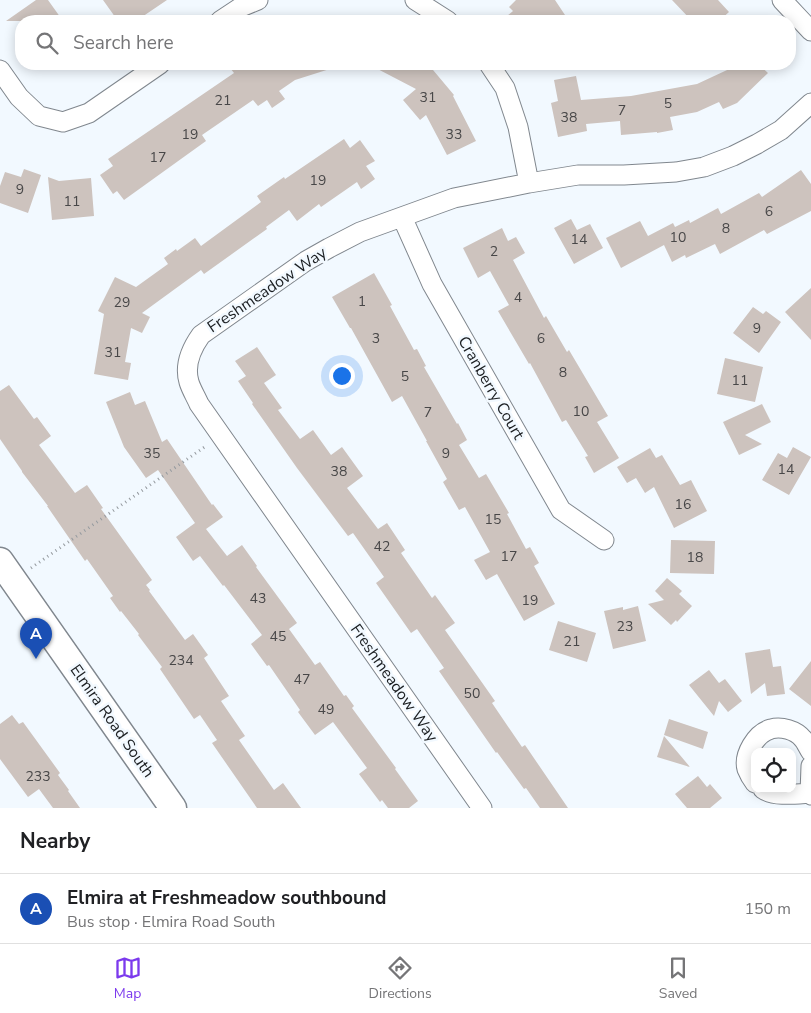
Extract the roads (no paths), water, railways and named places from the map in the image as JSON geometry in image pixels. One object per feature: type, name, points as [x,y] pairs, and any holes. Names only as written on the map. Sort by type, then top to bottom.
[{"type":"street","points":[[229,15],[241,7],[258,0]]},
{"type":"street","points":[[415,0],[439,15]]},
{"type":"street","points":[[782,0],[811,30]]},
{"type":"street","points":[[0,70],[19,97],[39,116],[63,122],[89,113],[151,70]]},
{"type":"street","points":[[493,70],[505,88],[518,127],[528,182]]},
{"type":"street","name":"Freshmeadow Way","points":[[482,808],[199,404],[188,381],[188,363],[192,347],[200,335],[306,261],[360,232],[454,198],[528,182],[578,175],[676,172],[704,167],[733,156],[781,130],[811,102]]},
{"type":"street","name":"Cranberry Court","points":[[402,216],[432,284],[561,510],[604,540]]},
{"type":"street","name":"Elmira Road South","points":[[4,569],[173,808]]},
{"type":"street","points":[[751,776],[747,769],[747,758],[751,745],[759,736],[770,729],[787,729],[802,737],[811,752]]},
{"type":"street","points":[[776,793],[810,794],[811,766]]},
{"type":"place","name":"Elmira at Freshmeadow southbound","points":[[36,659]]}]
